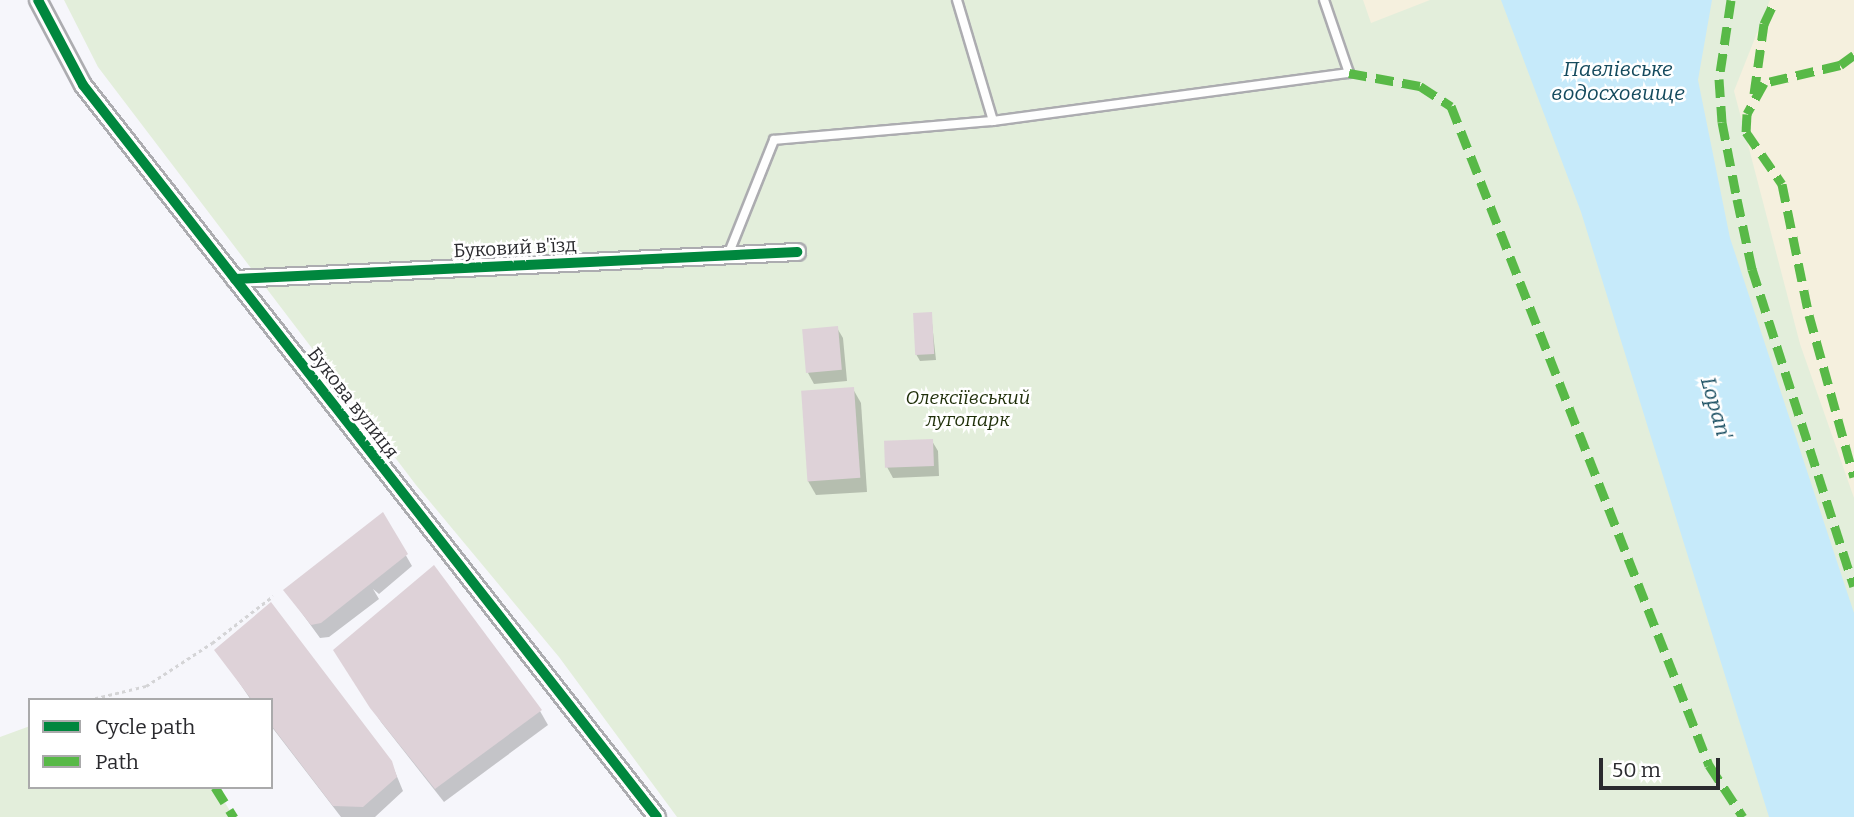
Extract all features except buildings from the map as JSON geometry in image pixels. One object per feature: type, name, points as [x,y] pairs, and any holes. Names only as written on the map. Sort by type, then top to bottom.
[{"type":"street","name":"Букова вулиця","points":[[38,0],[83,85],[657,817]]},
{"type":"street","name":"Буковий в'їзд","points":[[235,279],[797,252]]},
{"type":"lane","points":[[957,0],[993,121]]},
{"type":"lane","points":[[728,256],[774,140],[993,121],[1349,73],[1324,0]]},
{"type":"path","points":[[96,698],[146,685],[212,643],[274,596]]},
{"type":"green space","name":"Олексіївський лугопарк","points":[[64,0],[1854,0],[1854,817],[677,817],[559,657],[416,485],[98,67]]},
{"type":"green space","points":[[28,727],[28,789],[216,789],[234,817],[0,817],[0,737]]},
{"type":"sand","points":[[1363,0],[1430,0],[1371,23]]},
{"type":"sand","points":[[1770,0],[1854,0],[1854,498],[1800,344],[1734,91]]},
{"type":"water","name":"Павлівське водосховище","points":[[1501,0],[1712,0],[1698,80],[1730,238],[1854,613],[1854,817],[1769,817],[1581,212]]},
{"type":"marked path","points":[[1731,0],[1719,79],[1722,122],[1737,199],[1752,269],[1854,586]]},
{"type":"marked path","points":[[1754,94],[1764,24],[1775,0]]},
{"type":"marked path","points":[[1854,55],[1840,65],[1764,83],[1747,114],[1746,132],[1782,184],[1809,315],[1854,477]]},
{"type":"marked path","points":[[1349,73],[1420,86],[1451,106],[1709,765],[1743,817]]},
{"type":"marked path","points":[[216,789],[234,817]]},
{"type":"cycle path","points":[[38,0],[83,85],[657,817]]},
{"type":"cycle path","points":[[235,279],[797,252]]},
{"type":"water label","name":"Lopan'","points":[[1716,408]]}]
